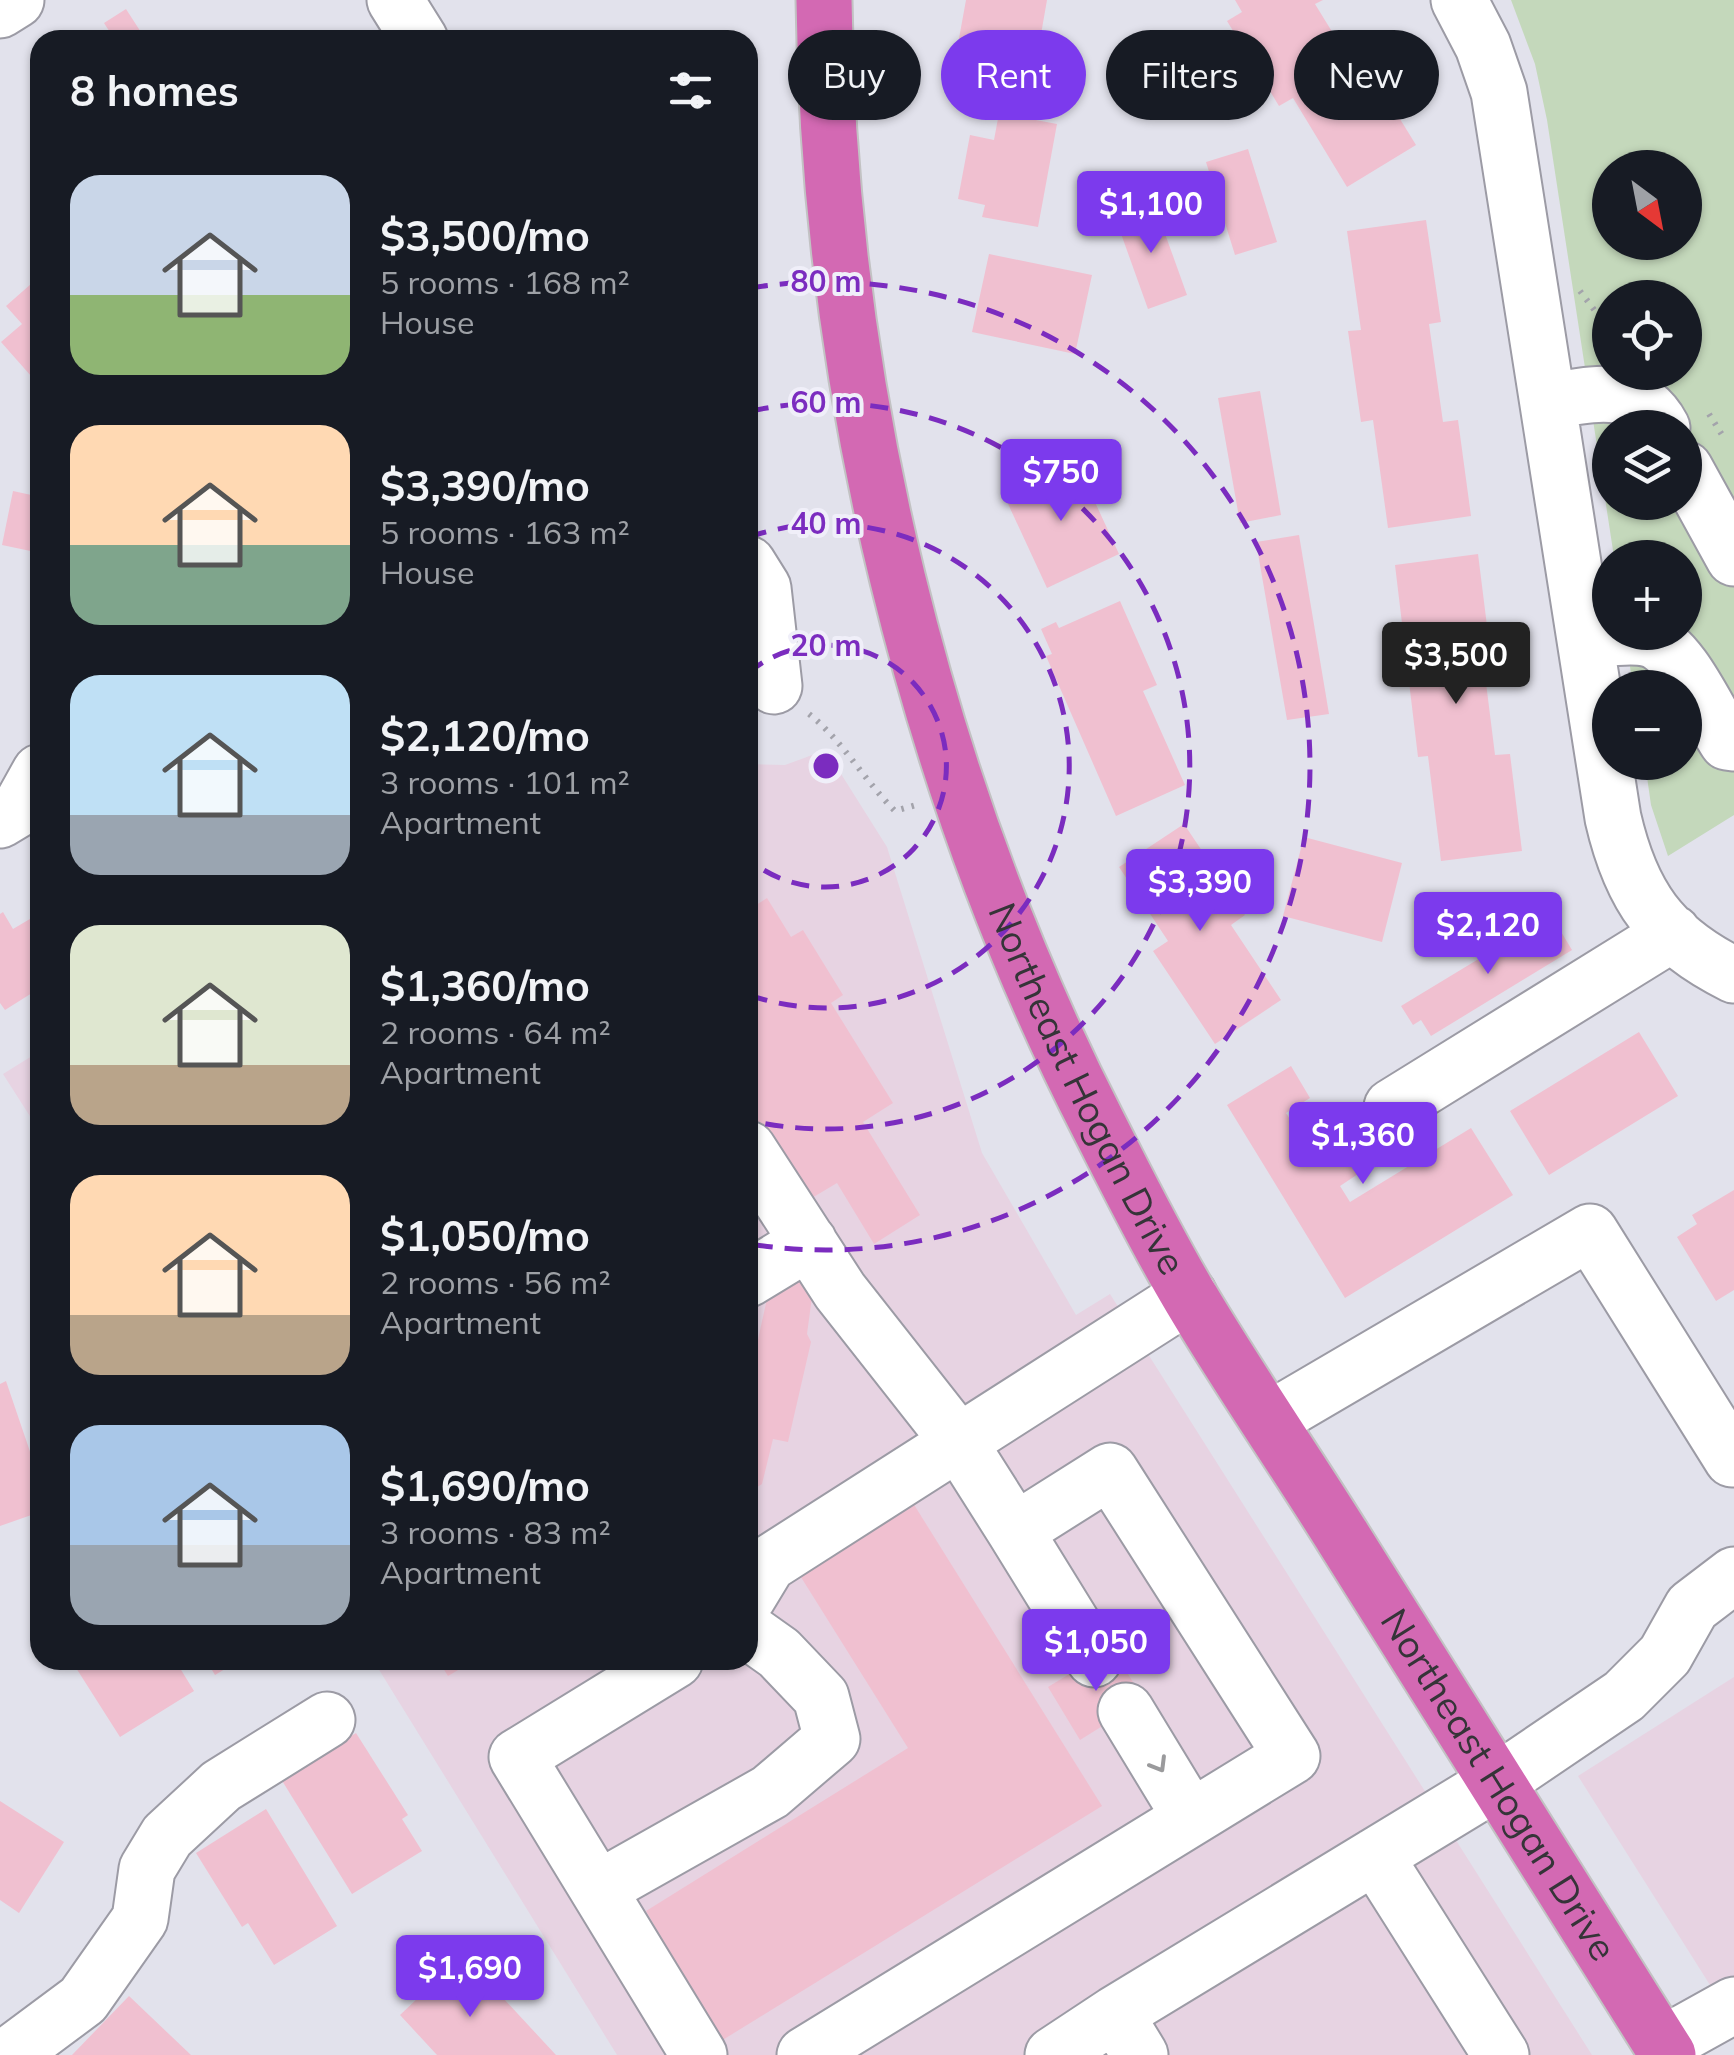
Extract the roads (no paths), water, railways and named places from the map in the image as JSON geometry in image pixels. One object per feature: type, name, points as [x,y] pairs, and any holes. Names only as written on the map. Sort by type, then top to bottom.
[{"type":"highway","name":"Northeast Hogan Drive","points":[[824,0],[825,78],[843,268],[869,441],[910,622],[960,792],[1002,909],[1097,1123],[1188,1294],[1665,2050]]},
{"type":"street","points":[[0,10],[16,0]]},
{"type":"street","points":[[395,0],[414,30]]},
{"type":"street","points":[[1459,0],[1483,46],[1498,92],[1612,818],[1622,858],[1642,900],[1673,933],[1704,960],[1734,975]]},
{"type":"street","points":[[1548,401],[1615,392],[1648,410]]},
{"type":"street","points":[[1702,500],[1734,558]]},
{"type":"street","points":[[758,580],[763,588],[774,686]]},
{"type":"street","points":[[1587,641],[1652,639],[1673,652],[1707,713],[1728,742],[1734,743]]},
{"type":"street","points":[[0,820],[20,808],[30,790]]},
{"type":"street","points":[[1392,1107],[1673,933]]},
{"type":"street","points":[[758,1164],[840,1291],[958,1441],[1094,1659]]},
{"type":"street","points":[[1269,1420],[1590,1232],[1732,1459]]},
{"type":"street","points":[[758,1273],[809,1242]]},
{"type":"street","points":[[758,1580],[768,1564],[1188,1294]]},
{"type":"street","points":[[806,2055],[1292,1756],[1110,1471],[1014,1531]]},
{"type":"street","points":[[1052,2055],[1128,2034],[1375,1856],[1497,1782],[1624,1696],[1665,1655],[1692,1607],[1734,1576]]},
{"type":"street","points":[[598,1889],[770,1792],[832,1739],[821,1697],[779,1653],[758,1638]]},
{"type":"street","points":[[659,1670],[518,1757],[699,2055]]},
{"type":"street","points":[[1126,1711],[1192,1818]]},
{"type":"street","points":[[9,2055],[83,2000],[140,1919],[147,1869],[166,1836],[221,1786],[327,1720]]},
{"type":"street","points":[[1375,1856],[1501,2055]]},
{"type":"street","points":[[1665,2050],[1734,2005]]}]
